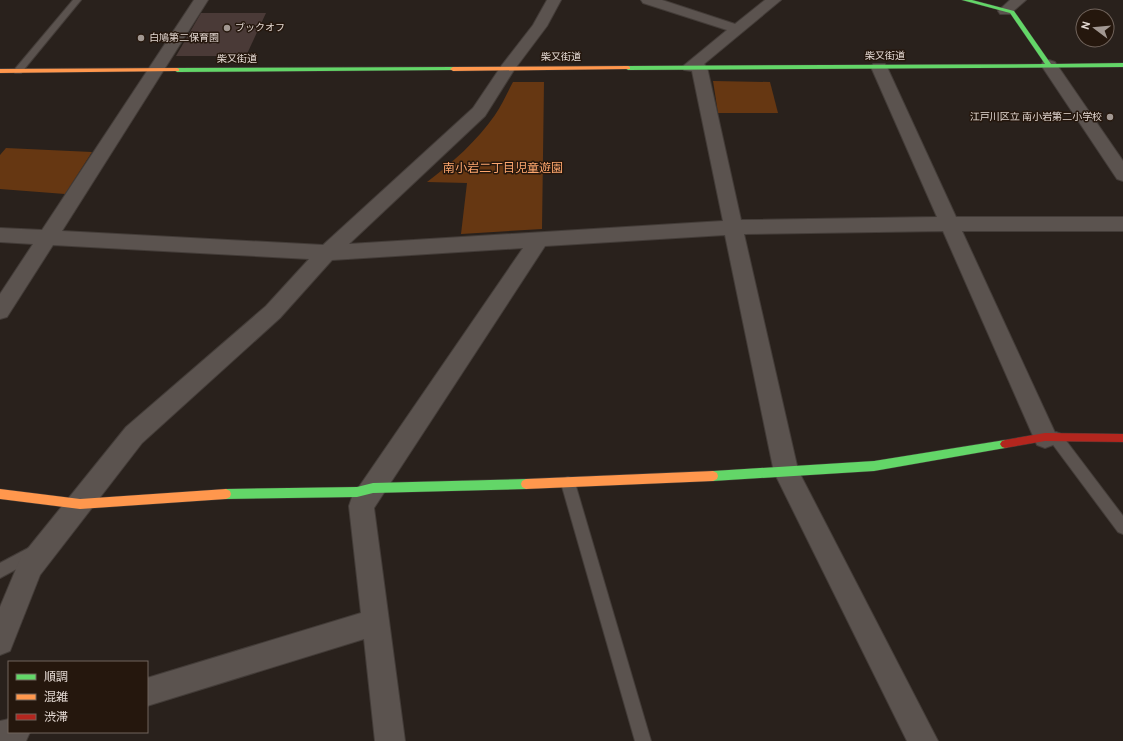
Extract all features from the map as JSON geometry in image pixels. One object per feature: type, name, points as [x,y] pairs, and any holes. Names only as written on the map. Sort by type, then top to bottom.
[{"type":"main road","points":[[965,0],[1012,12],[1048,65]]},
{"type":"main road","name":"柴又街道","points":[[0,71],[1123,65]]},
{"type":"main road","points":[[0,494],[80,504],[198,495],[357,492],[373,488],[568,484],[874,466],[1051,437],[1123,438]]},
{"type":"street","points":[[0,311],[201,0]]},
{"type":"street","points":[[0,640],[30,566],[134,435],[273,312],[327,253],[480,112],[508,68],[540,26],[554,0]]},
{"type":"street","points":[[648,0],[737,29]]},
{"type":"street","points":[[774,0],[737,29],[695,67],[735,227],[786,472],[923,741]]},
{"type":"street","points":[[1005,11],[1019,0]]},
{"type":"street","points":[[1048,65],[1123,175]]},
{"type":"street","points":[[879,67],[949,224],[1051,437]]},
{"type":"street","points":[[0,235],[327,253],[735,227],[949,224],[1123,224]]},
{"type":"street","points":[[390,741],[361,506],[385,467],[539,240]]},
{"type":"street","points":[[148,692],[375,622]]},
{"type":"street","points":[[0,736],[11,733]]},
{"type":"lane","points":[[18,71],[77,0]]},
{"type":"lane","points":[[1051,437],[1123,527]]},
{"type":"lane","points":[[568,484],[643,741]]},
{"type":"lane","points":[[0,571],[48,544]]},
{"type":"green space","points":[[713,81],[770,82],[778,113],[718,113]]},
{"type":"green space","name":"南小岩二丁目児童遊園","points":[[513,82],[544,82],[542,229],[461,234],[467,183],[427,182],[455,159],[488,125],[498,111]]},
{"type":"green space","points":[[6,148],[92,152],[65,194],[0,189],[0,155]]},
{"type":"building","points":[[201,13],[266,13],[246,56],[176,56]]},
{"type":"traffic: fast","points":[[965,0],[1012,12],[1049,65]]},
{"type":"traffic: fast","points":[[628,68],[1123,65]]},
{"type":"traffic: fast","points":[[177,70],[453,69]]},
{"type":"traffic: fast","points":[[713,476],[874,466],[1005,444]]},
{"type":"traffic: fast","points":[[226,494],[357,492],[373,488],[526,484]]},
{"type":"traffic: slow","points":[[453,69],[628,68]]},
{"type":"traffic: slow","points":[[0,71],[177,70]]},
{"type":"traffic: slow","points":[[526,484],[713,476]]},
{"type":"traffic: slow","points":[[0,494],[80,504],[226,494]]},
{"type":"traffic: jam","points":[[1005,444],[1045,437],[1123,438]]},
{"type":"place","name":"ブックオフ","points":[[227,28]]},
{"type":"place","name":"白鳩第二保育園","points":[[141,38]]},
{"type":"place","name":"江戸川区立 南小岩第二小学校","points":[[1110,117]]}]
